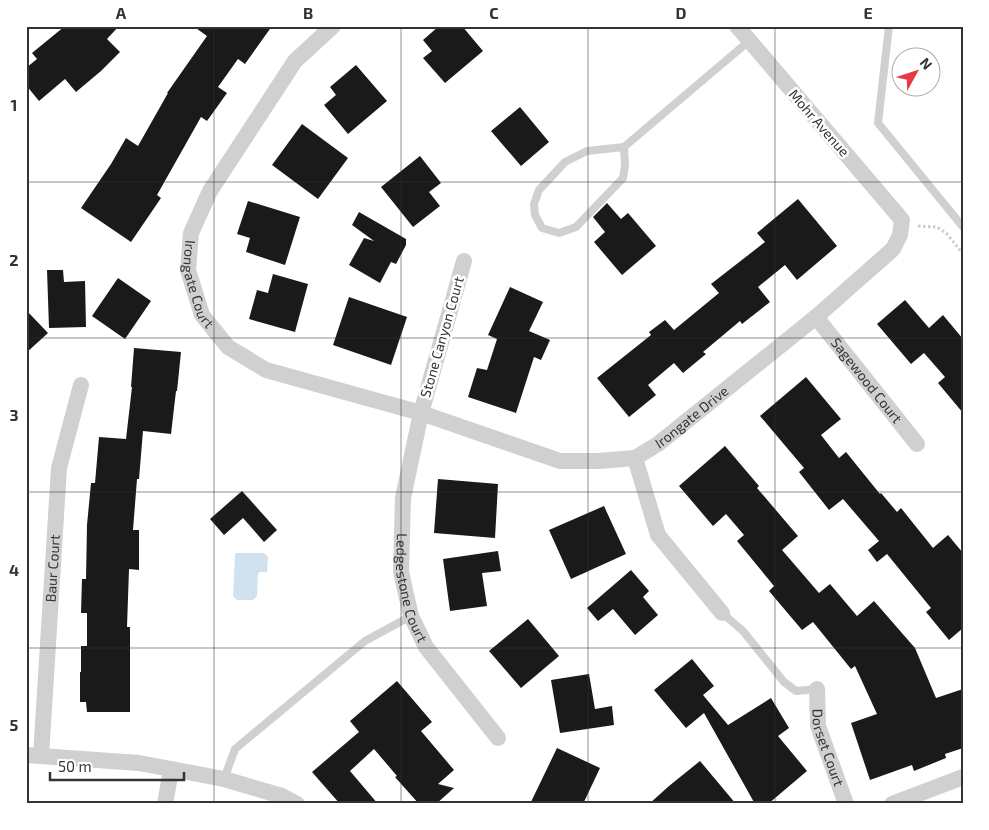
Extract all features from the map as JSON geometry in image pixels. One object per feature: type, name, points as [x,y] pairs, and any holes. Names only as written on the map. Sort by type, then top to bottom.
[{"type":"street","name":"Irongate Court","points":[[333,26],[295,61],[210,191],[191,233],[188,270],[202,315],[228,347],[266,370],[421,413]]},
{"type":"street","name":"Mohr Avenue","points":[[737,26],[902,222]]},
{"type":"street","name":"Irongate Drive","points":[[421,413],[560,461],[598,461],[635,458],[658,444],[816,317],[893,249],[900,234],[902,222]]},
{"type":"street","name":"Stone Canyon Court","points":[[421,413],[464,261]]},
{"type":"street","name":"Sagewood Court","points":[[816,317],[917,444]]},
{"type":"street","name":"Baur Court","points":[[34,755],[59,468],[81,385]]},
{"type":"street","name":"Ledgestone Court","points":[[421,413],[403,498],[401,572],[411,616],[426,647],[498,738]]},
{"type":"street","points":[[635,458],[658,535],[722,613]]},
{"type":"street","name":"Dorset Court","points":[[817,689],[818,726],[846,804]]},
{"type":"street","points":[[34,755],[139,763],[224,779],[282,796],[297,804]]},
{"type":"street","points":[[164,804],[171,770]]},
{"type":"street","points":[[897,803],[963,777]]},
{"type":"lane","points":[[889,26],[878,123],[963,226]]},
{"type":"lane","points":[[624,147],[626,165],[623,178],[576,227],[559,233],[542,228],[535,215],[534,204],[539,190],[565,162],[587,151],[624,147],[750,41]]},
{"type":"lane","points":[[722,613],[743,632],[784,682],[796,691],[817,689]]},
{"type":"lane","points":[[224,779],[235,749],[365,641],[411,616]]},
{"type":"path","points":[[902,222],[937,227],[947,234],[963,254]]},
{"type":"water","points":[[236,553],[264,553],[268,557],[267,572],[260,572],[258,574],[257,596],[253,600],[237,600],[233,596]]},
{"type":"building","points":[[65,26],[119,26],[107,39],[120,52],[76,92],[65,79],[39,101],[26,85],[26,68],[37,59],[32,53]]},
{"type":"building","points":[[193,26],[272,26],[245,64],[238,59],[218,87],[227,93],[207,121],[201,117],[157,195],[161,198],[131,242],[81,208],[126,138],[138,146],[167,93],[207,36]]},
{"type":"building","points":[[439,26],[462,26],[483,51],[445,83],[423,58],[432,51],[423,40]]},
{"type":"building","points":[[356,65],[387,101],[348,134],[324,105],[336,95],[330,87]]},
{"type":"building","points":[[520,107],[549,142],[521,166],[491,131]]},
{"type":"building","points":[[302,124],[348,158],[318,199],[272,165]]},
{"type":"building","points":[[420,156],[441,183],[429,192],[440,206],[413,227],[381,187]]},
{"type":"building","points":[[798,199],[837,246],[797,280],[785,265],[758,287],[770,302],[742,324],[740,321],[703,352],[706,354],[683,373],[674,363],[648,385],[656,395],[629,417],[597,378],[651,335],[649,332],[665,320],[674,330],[719,293],[711,284],[765,242],[757,233]]},
{"type":"building","points":[[248,201],[300,217],[285,265],[246,252],[250,238],[237,234]]},
{"type":"building","points":[[607,203],[621,219],[628,213],[656,246],[622,275],[594,242],[605,232],[593,217]]},
{"type":"building","points":[[359,212],[406,239],[406,245],[396,264],[391,262],[380,283],[349,265],[364,238],[374,241],[352,225]]},
{"type":"building","points":[[47,270],[63,270],[64,282],[85,281],[86,327],[49,328]]},
{"type":"building","points":[[273,274],[308,284],[295,332],[249,319],[257,290],[268,293]]},
{"type":"building","points":[[118,278],[151,301],[125,339],[92,316]]},
{"type":"building","points":[[510,287],[543,302],[529,331],[550,340],[541,360],[534,357],[516,413],[468,397],[477,368],[487,370],[497,339],[488,335]]},
{"type":"building","points":[[349,297],[407,317],[391,365],[333,345]]},
{"type":"building","points":[[905,300],[929,328],[943,315],[963,339],[963,413],[938,383],[945,377],[924,353],[911,364],[877,324]]},
{"type":"building","points":[[26,310],[48,333],[26,353]]},
{"type":"building","points":[[134,348],[181,352],[177,391],[171,434],[143,431],[133,530],[139,530],[139,570],[129,569],[127,627],[130,627],[130,712],[87,712],[86,702],[80,702],[81,646],[87,646],[87,613],[81,613],[82,579],[86,579],[87,525],[91,483],[95,483],[99,437],[126,439]]},
{"type":"building","points":[[806,377],[841,419],[821,435],[839,458],[846,452],[897,512],[901,508],[933,548],[948,535],[963,553],[963,628],[949,640],[926,612],[931,608],[887,554],[877,562],[868,550],[879,541],[843,499],[829,510],[799,472],[804,468],[760,416]]},
{"type":"building","points":[[725,446],[759,486],[757,488],[798,536],[782,550],[819,593],[830,584],[857,616],[874,601],[915,648],[936,698],[963,689],[963,748],[945,754],[946,758],[914,771],[912,765],[870,780],[851,723],[877,714],[855,666],[851,669],[813,622],[802,630],[769,591],[774,586],[737,541],[744,535],[726,514],[713,526],[679,486]]},
{"type":"building","points":[[438,479],[498,484],[495,538],[434,533]]},
{"type":"building","points":[[242,491],[277,530],[264,542],[243,518],[224,535],[210,519]]},
{"type":"building","points":[[604,506],[626,554],[571,579],[549,530]]},
{"type":"building","points":[[498,551],[501,571],[482,573],[487,606],[450,611],[443,559]]},
{"type":"building","points":[[631,570],[649,591],[643,597],[658,615],[635,635],[613,609],[598,621],[587,608]]},
{"type":"building","points":[[528,619],[559,656],[521,688],[489,651]]},
{"type":"building","points":[[692,659],[714,686],[703,695],[728,725],[771,698],[789,728],[778,736],[807,771],[768,804],[755,804],[704,713],[686,728],[654,690]]},
{"type":"building","points":[[589,674],[595,709],[612,706],[614,725],[560,733],[551,680]]},
{"type":"building","points":[[397,681],[432,722],[421,731],[454,770],[438,784],[454,788],[436,804],[419,804],[374,749],[350,771],[378,804],[340,804],[312,772],[359,732],[350,721]]},
{"type":"building","points":[[557,748],[600,768],[583,804],[530,804]]},
{"type":"building","points":[[700,761],[736,804],[649,804],[669,786]]}]
